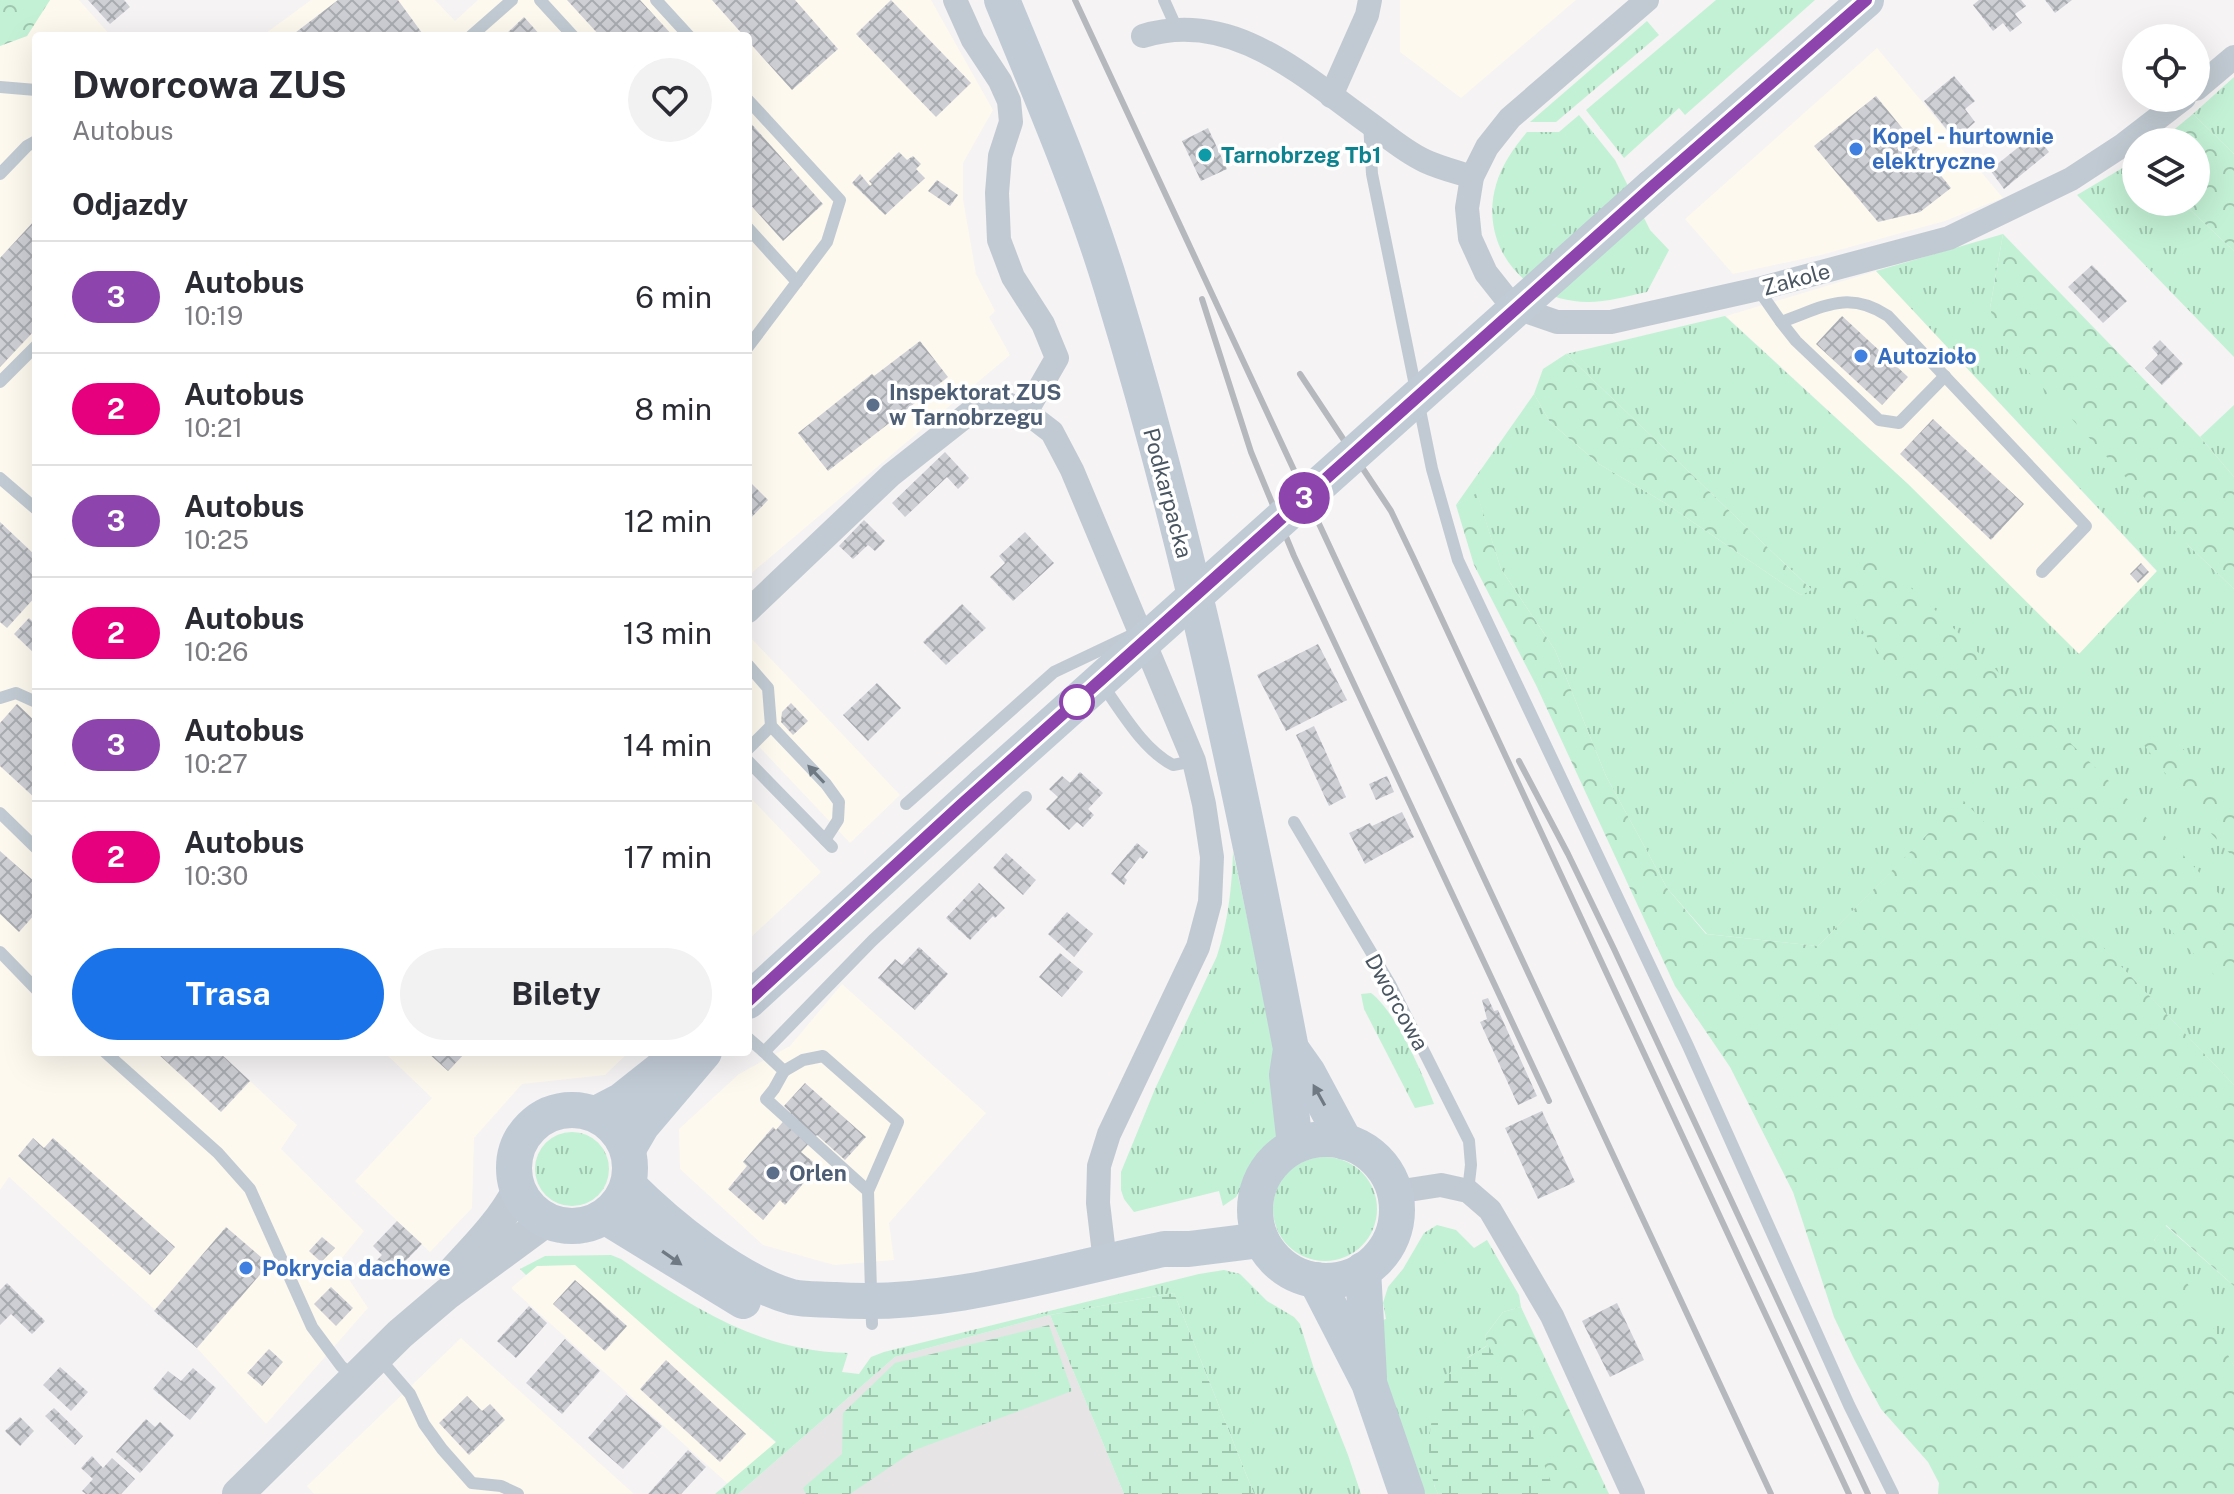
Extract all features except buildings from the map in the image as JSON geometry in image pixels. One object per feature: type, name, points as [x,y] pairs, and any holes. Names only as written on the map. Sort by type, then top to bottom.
[{"type":"main road","name":"Podkarpacka","points":[[1002,0],[1050,117],[1111,286],[1171,499],[1249,830],[1291,1049],[1287,1075],[1295,1145]]},
{"type":"main road","points":[[752,997],[984,785],[1652,187],[1866,0]]},
{"type":"main road","name":"Podkarpacka","points":[[1291,1049],[1308,1073],[1345,1142]]},
{"type":"main road","points":[[596,1114],[621,1101],[678,1056]]},
{"type":"main road","points":[[628,1149],[642,1125],[701,1056]]},
{"type":"main road","points":[[576,1110],[596,1114],[620,1134],[628,1149],[631,1166],[628,1185],[620,1203],[606,1217],[576,1227],[561,1226],[546,1221],[525,1202],[518,1190],[514,1171],[516,1151],[525,1134],[539,1120],[557,1112],[576,1110]]},
{"type":"main road","points":[[1326,1139],[1345,1142],[1363,1149],[1389,1175],[1398,1205],[1394,1230],[1376,1261],[1363,1270],[1343,1278],[1316,1280],[1282,1264],[1270,1254],[1257,1226],[1257,1193],[1273,1161],[1295,1145],[1326,1139]]},
{"type":"main road","points":[[628,1185],[693,1241],[746,1277],[793,1297],[872,1314],[1164,1249],[1188,1232],[1257,1226]]},
{"type":"main road","points":[[606,1217],[740,1300],[796,1320],[856,1328],[872,1314]]},
{"type":"main road","points":[[1363,1270],[1369,1383]]},
{"type":"main road","points":[[1316,1280],[1369,1383],[1407,1494]]},
{"type":"street","points":[[955,0],[973,40],[1000,81],[1009,101],[1011,122],[1000,156],[997,193],[999,240],[1013,277],[1043,324],[1057,358],[1026,412]]},
{"type":"street","points":[[1331,96],[1367,15],[1370,0]]},
{"type":"street","points":[[1143,36],[1177,29],[1201,29],[1221,32],[1243,41],[1284,63],[1425,161],[1472,177],[1487,147],[1510,118],[1647,0]]},
{"type":"street","points":[[2210,77],[2234,57]]},
{"type":"street","name":"Zakole","points":[[1472,177],[1467,208],[1470,238],[1478,257],[1505,297],[1531,313],[1557,322],[1611,322],[1758,289],[1949,238],[2071,179],[2166,112]]},
{"type":"street","points":[[752,607],[891,475],[972,411],[1003,402],[1026,412],[1052,432],[1194,761],[1212,857],[1210,902],[1198,947],[1109,1134],[1099,1166],[1098,1203],[1105,1262]]},
{"type":"street","points":[[1396,1192],[1441,1185],[1468,1191],[1490,1210],[1552,1316],[1633,1494]]},
{"type":"street","points":[[389,1345],[490,1231],[518,1190]]},
{"type":"street","points":[[238,1494],[389,1345],[447,1294],[546,1221]]},
{"type":"lane","points":[[476,32],[512,0]]},
{"type":"lane","points":[[540,0],[569,32]]},
{"type":"lane","points":[[656,0],[685,32]]},
{"type":"lane","points":[[1164,0],[1177,29]]},
{"type":"lane","points":[[0,87],[32,90]]},
{"type":"lane","points":[[752,104],[840,200],[827,242],[752,342]]},
{"type":"lane","points":[[1369,123],[1372,174],[1432,469],[1458,560],[1688,1046],[1849,1405],[1893,1494]]},
{"type":"lane","points":[[0,174],[32,143]]},
{"type":"lane","points":[[752,232],[797,282]]},
{"type":"lane","points":[[1758,289],[1796,341],[1879,420],[1899,423],[1945,376]]},
{"type":"lane","points":[[1781,322],[1840,302],[1857,301],[1873,306],[1888,316],[2086,526],[2042,572]]},
{"type":"lane","points":[[0,382],[32,350]]},
{"type":"lane","points":[[0,478],[32,506]]},
{"type":"lane","points":[[906,804],[1054,672],[1140,630]]},
{"type":"lane","points":[[1082,658],[1148,744],[1166,761],[1173,765],[1194,761]]},
{"type":"lane","points":[[752,670],[768,688],[771,726],[839,802],[838,820],[828,843],[752,765]]},
{"type":"lane","points":[[0,698],[16,693],[32,700]]},
{"type":"lane","points":[[752,745],[771,726]]},
{"type":"lane","points":[[764,1052],[872,941],[1026,797]]},
{"type":"lane","points":[[0,813],[32,844]]},
{"type":"lane","name":"Dworcowa","points":[[1294,822],[1390,984],[1469,1141],[1471,1165],[1468,1191]]},
{"type":"lane","points":[[0,952],[32,979]]},
{"type":"lane","points":[[752,1042],[784,1071]]},
{"type":"lane","points":[[109,1056],[218,1153],[250,1189],[312,1327],[341,1366],[355,1378]]},
{"type":"lane","points":[[868,1191],[766,1099],[784,1071],[803,1060],[823,1056],[898,1122],[868,1191],[872,1314]]},
{"type":"lane","points":[[389,1345],[424,1424],[470,1488],[501,1486],[518,1494]]},
{"type":"shaded area","points":[[50,0],[79,0],[107,32],[32,32],[32,1056],[223,1056],[297,1125],[281,1149],[364,1231],[338,1263],[368,1308],[266,1424],[197,1348],[9,1177],[0,1190],[0,46],[27,36]]},
{"type":"shaded area","points":[[311,0],[435,0],[455,21],[478,0],[931,0],[993,110],[963,163],[963,199],[976,274],[995,311],[989,317],[1010,355],[752,573],[752,32],[267,32]]},
{"type":"shaded area","points":[[1400,0],[1576,0],[1461,98],[1400,52]]},
{"type":"shaded area","points":[[1877,48],[2003,198],[1945,221],[1821,255],[1733,274],[1685,219]]},
{"type":"shaded area","points":[[1876,271],[2157,572],[2079,654],[1908,484],[1726,316]]},
{"type":"shaded area","points":[[752,639],[900,795],[850,843],[752,739]]},
{"type":"shaded area","points":[[752,799],[821,872],[752,936]]},
{"type":"shaded area","points":[[842,984],[986,1113],[889,1223],[894,1260],[834,1265],[763,1245],[680,1169],[679,1129],[739,1074],[790,1046]]},
{"type":"shaded area","points":[[388,1056],[625,1056],[605,1075],[522,1084],[474,1138],[472,1208],[430,1252],[355,1181],[432,1098]]},
{"type":"shaded area","points":[[575,1264],[776,1443],[728,1484],[511,1288],[537,1266]]},
{"type":"shaded area","points":[[1050,1315],[1124,1494],[738,1494],[895,1357]]},
{"type":"shaded area","points":[[461,1338],[634,1494],[314,1494],[307,1486]]},
{"type":"green space","points":[[0,0],[50,0],[27,36],[0,46]]},
{"type":"green space","points":[[1716,0],[1815,0],[1685,115],[1679,108],[1624,158],[1586,110]]},
{"type":"green space","points":[[1647,21],[1659,35],[1556,122],[1530,122]]},
{"type":"green space","points":[[2234,77],[2234,154],[2193,114],[2210,112],[2210,99]]},
{"type":"green space","points":[[2193,114],[2207,128],[2176,128]]},
{"type":"green space","points":[[1579,115],[1615,160],[1650,230],[1669,250],[1647,292],[1592,302],[1554,296],[1520,276],[1499,244],[1493,225],[1492,205],[1496,185],[1509,157],[1527,132],[1559,132]]},
{"type":"green space","points":[[2210,131],[2234,154],[2234,251],[2197,216],[2210,216]]},
{"type":"green space","points":[[2122,168],[2122,216],[2197,216],[2234,251],[2234,357],[2077,195]]},
{"type":"green space","points":[[2003,234],[1990,308],[2190,547],[2234,589],[2234,1085],[1962,800],[1818,946],[1707,934],[1667,888],[1606,776],[1555,650],[1501,569],[1477,494],[1456,505],[1534,394],[1550,422],[1599,464],[1665,503],[1801,595],[1811,589],[1566,354],[1725,316],[1908,484],[2079,654],[2157,571],[1876,271]]},
{"type":"green space","points":[[2003,234],[2200,437],[2234,477],[2234,589],[2190,547],[1999,340],[1990,308]]},
{"type":"green space","points":[[1566,354],[1812,590],[1801,595],[1785,585],[1665,503],[1599,464],[1550,422],[1534,394],[1543,369]]},
{"type":"green space","points":[[2234,405],[2234,477],[2200,437]]},
{"type":"green space","points":[[1477,493],[1501,569],[1555,650],[1606,776],[1667,888],[1706,934],[1818,946],[1962,799],[2234,1085],[2234,1286],[2166,1225],[2154,1240],[2193,1291],[2234,1366],[2234,1494],[1938,1494],[1939,1483],[1928,1462],[1881,1409],[1854,1359],[1834,1317],[1793,1192],[1730,1067],[1675,986],[1536,685],[1474,565],[1456,505]]},
{"type":"green space","points":[[1862,558],[1886,565],[1936,611],[2173,844],[2234,910],[2234,995],[2089,847],[1902,685],[1860,627],[1837,588]]},
{"type":"green space","points":[[2151,727],[2172,738],[2234,799],[2234,858],[2208,830],[2138,737]]},
{"type":"green space","points":[[1233,852],[1274,1042],[1279,1134],[1254,1165],[1236,1197],[1223,1206],[1219,1191],[1134,1212],[1121,1190],[1121,1172],[1155,1089],[1217,956],[1229,904]]},
{"type":"green space","points":[[1371,993],[1399,1029],[1434,1104],[1415,1108],[1364,1009],[1361,994]]},
{"type":"green space","points":[[572,1132],[586,1135],[598,1143],[606,1155],[609,1169],[606,1183],[598,1195],[586,1203],[572,1206],[558,1203],[546,1195],[538,1183],[535,1169],[538,1155],[546,1143],[558,1135]]},
{"type":"green space","points":[[1325,1157],[1345,1161],[1362,1172],[1373,1189],[1377,1209],[1373,1229],[1362,1246],[1345,1257],[1325,1261],[1305,1257],[1288,1246],[1277,1229],[1273,1209],[1277,1189],[1288,1172],[1305,1161]]},
{"type":"green space","points":[[1437,1225],[1456,1230],[1474,1248],[1487,1240],[1519,1295],[1521,1307],[1503,1312],[1485,1336],[1488,1345],[1467,1358],[1434,1485],[1438,1494],[1422,1494],[1398,1427],[1370,1324],[1386,1319],[1383,1303],[1388,1287],[1403,1269],[1424,1233]]},
{"type":"green space","points":[[2165,1225],[2234,1286],[2234,1366],[2154,1240]]},
{"type":"green space","points":[[611,1255],[700,1309],[756,1335],[816,1351],[848,1353],[842,1372],[859,1374],[871,1357],[884,1352],[1199,1274],[1224,1270],[1240,1274],[1267,1301],[1300,1324],[1361,1494],[1254,1494],[1174,1293],[1050,1315],[895,1357],[738,1494],[715,1494],[776,1442],[575,1265],[537,1266],[526,1275],[520,1269],[545,1256]]},
{"type":"green space","points":[[1174,1293],[1254,1494],[1124,1494],[1050,1315]]},
{"type":"green space","points":[[1521,1307],[1609,1494],[1545,1494],[1504,1403],[1485,1336],[1503,1312]]},
{"type":"green space","points":[[1049,1325],[1072,1391],[915,1450],[850,1494],[806,1494],[803,1488],[842,1454],[843,1413],[895,1363]]},
{"type":"green space","points":[[1488,1345],[1516,1394],[1551,1482],[1559,1494],[1438,1494],[1429,1451],[1436,1404],[1451,1372]]},
{"type":"railway","points":[[1075,0],[1771,1494]]},
{"type":"railway","points":[[1202,299],[1251,452],[1294,556],[1549,1101]]},
{"type":"railway","points":[[1300,374],[1391,511],[1849,1494]]},
{"type":"railway","points":[[1519,761],[1614,949],[1868,1494]]},
{"type":"bus line","name":"3","points":[[752,997],[961,805],[1652,187],[1866,0]]},
{"type":"place","name":"Kopel - hurtownie elektryczne","points":[[1856,149]]},
{"type":"place","name":"Tarnobrzeg Tb1","points":[[1205,155]]},
{"type":"place","name":"Autozioło","points":[[1861,356]]},
{"type":"place","name":"Inspektorat ZUS w Tarnobrzegu","points":[[873,405]]},
{"type":"place","name":"Orlen","points":[[773,1173]]},
{"type":"place","name":"Pokrycia dachowe","points":[[246,1268]]}]
